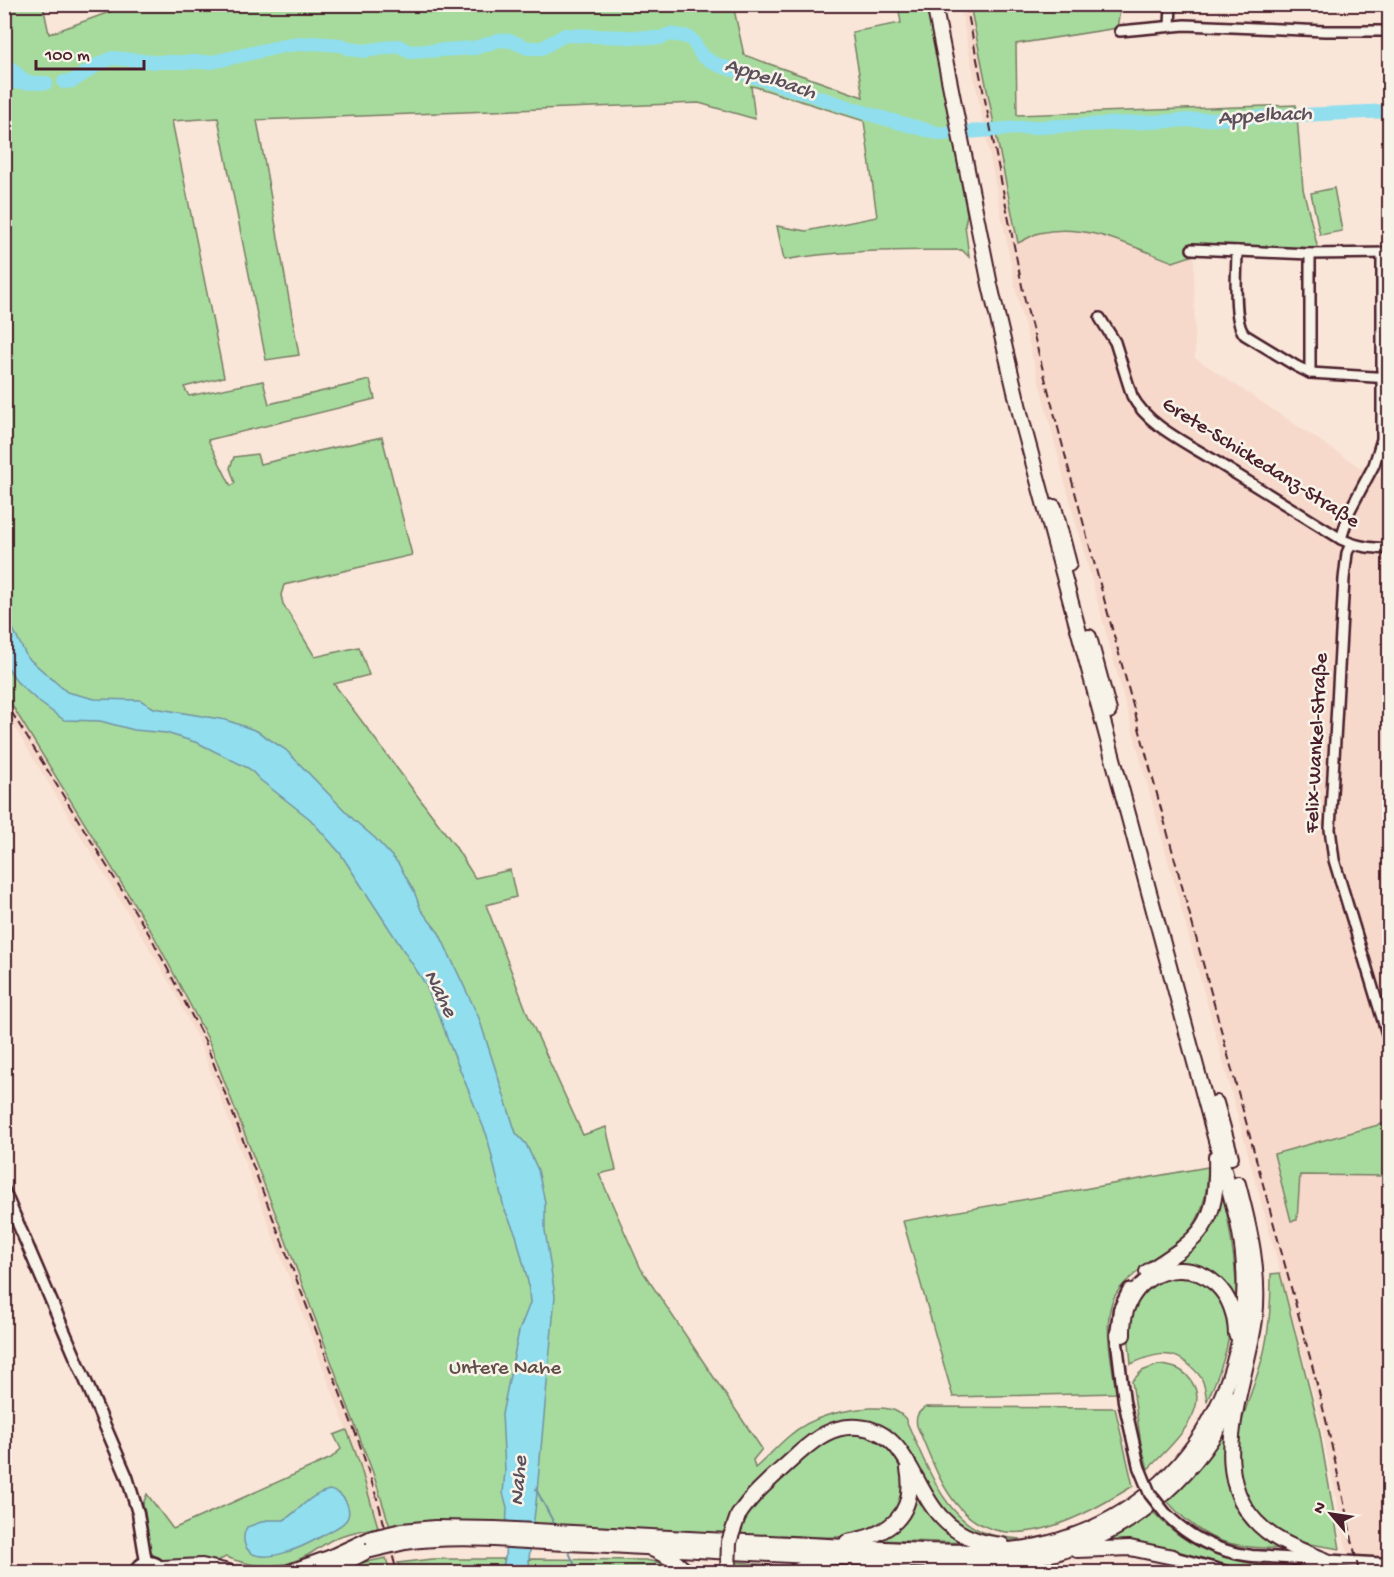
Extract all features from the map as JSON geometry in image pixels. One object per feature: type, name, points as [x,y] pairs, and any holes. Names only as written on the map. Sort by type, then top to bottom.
[{"type":"highway","points":[[934,4],[962,121]]},
{"type":"highway","points":[[310,1572],[369,1545],[404,1537],[434,1539],[495,1534],[982,1552],[1031,1547],[1063,1539],[1102,1522],[1138,1500],[1164,1478],[1205,1429],[1241,1362],[1253,1334],[1256,1300],[1255,1261],[1248,1222],[1030,418],[967,146],[943,4]]},
{"type":"highway","points":[[967,146],[990,285],[1022,421],[1238,1222],[1244,1252],[1245,1312],[1230,1445],[1231,1467],[1239,1495],[1248,1512],[1266,1531],[1280,1540],[1329,1561]]},
{"type":"highway","points":[[1129,1289],[1146,1273],[1184,1248],[1206,1223],[1213,1207],[1216,1191],[1216,1140]]},
{"type":"highway","points":[[617,1540],[648,1546],[838,1557],[984,1562],[1024,1559],[1057,1552],[1087,1542],[1142,1511],[1178,1480],[1218,1428],[1233,1399],[1241,1362],[1236,1323],[1228,1299],[1215,1282],[1202,1274],[1189,1270],[1161,1273],[1141,1286],[1127,1306],[1123,1335]]},
{"type":"highway","points":[[728,1572],[729,1542],[738,1516],[757,1491],[810,1443],[834,1430],[855,1426],[869,1428],[888,1438],[902,1454],[935,1511],[956,1530],[983,1542],[1031,1547]]},
{"type":"highway","points":[[824,1547],[873,1537],[896,1521],[905,1508],[910,1485],[908,1468],[902,1454]]},
{"type":"highway","points":[[648,1546],[672,1559],[687,1572]]},
{"type":"highway","points":[[1057,1552],[1130,1548],[1173,1557]]},
{"type":"highway","points":[[795,1572],[809,1565],[838,1557]]},
{"type":"highway","points":[[291,1572],[328,1565]]},
{"type":"highway","points":[[164,1570],[202,1566],[229,1572]]},
{"type":"main road","points":[[4,1191],[127,1477],[138,1513],[146,1562]]},
{"type":"main road","points":[[1129,1289],[1119,1309],[1116,1335],[1124,1401],[1139,1467],[1150,1494],[1165,1513],[1194,1538],[1221,1550],[1252,1556],[1389,1564]]},
{"type":"main road","points":[[1123,1335],[1133,1446]]},
{"type":"main road","points":[[1173,1557],[1227,1572]]},
{"type":"main road","points":[[1296,1572],[1329,1561]]},
{"type":"main road","points":[[135,1572],[141,1564],[146,1562],[156,1563],[164,1570]]},
{"type":"street","points":[[1170,26],[1171,4]]},
{"type":"street","points":[[1120,31],[1170,26],[1335,32],[1389,31]]},
{"type":"street","points":[[1192,249],[1310,254],[1385,253],[1386,439],[1350,510],[1341,539]]},
{"type":"street","points":[[1237,251],[1240,331],[1310,373],[1386,378]]},
{"type":"street","points":[[1310,254],[1310,373]]},
{"type":"street","name":"Grete-Schickedanz-Straße","points":[[1100,318],[1115,342],[1132,396],[1147,416],[1276,500],[1341,539],[1369,548],[1389,549]]},
{"type":"street","name":"Felix-Wankel-Straße","points":[[1351,543],[1347,553],[1344,579],[1330,829],[1334,860],[1389,1044]]},
{"type":"shaded area","points":[[960,5],[970,5],[1018,243],[1038,234],[1073,230],[1100,235],[1173,262],[1194,255],[1195,358],[1361,468],[1389,481],[1389,1572],[1351,1572],[1319,1414],[1063,475],[1019,305]]},
{"type":"shaded area","points":[[5,694],[154,936],[208,1039],[368,1458],[400,1572],[390,1572],[359,1462],[200,1044],[173,989],[147,944],[5,712]]},
{"type":"green space","name":"Untere Nahe","points":[[176,4],[733,5],[744,55],[863,97],[852,32],[901,23],[898,5],[928,5],[967,214],[965,225],[969,257],[962,250],[895,251],[851,252],[784,260],[777,226],[806,231],[877,217],[864,121],[751,86],[755,119],[699,103],[257,120],[299,355],[266,360],[218,118],[172,121],[224,377],[184,387],[189,396],[263,381],[269,404],[370,380],[375,399],[208,440],[231,486],[235,483],[230,468],[234,457],[257,454],[260,464],[382,437],[412,555],[284,585],[281,595],[283,604],[315,657],[359,647],[369,675],[334,684],[455,846],[475,878],[510,870],[516,897],[486,905],[528,1015],[583,1135],[606,1127],[616,1170],[599,1174],[641,1269],[762,1449],[753,1460],[755,1468],[789,1436],[807,1423],[849,1410],[889,1409],[905,1418],[936,1485],[959,1516],[973,1527],[989,1534],[1021,1539],[1003,1541],[983,1538],[947,1518],[888,1431],[870,1423],[849,1420],[760,1481],[766,1494],[810,1453],[841,1436],[851,1434],[868,1437],[878,1442],[894,1455],[898,1463],[902,1482],[900,1503],[892,1519],[884,1525],[859,1534],[834,1537],[781,1535],[782,1540],[391,1530],[373,1473],[208,1039],[154,936],[5,694],[5,5],[43,5],[49,34],[126,6]]},
{"type":"green space","points":[[970,5],[1121,5],[1117,28],[1016,44],[1017,115],[1296,105],[1303,189],[1318,249],[1194,246],[1194,255],[1173,262],[1108,237],[1091,233],[1056,230],[1039,233],[1018,243]]},
{"type":"green space","points":[[1334,188],[1342,231],[1320,235],[1311,193]]},
{"type":"green space","points":[[1389,1122],[1389,1176],[1300,1175],[1297,1220],[1291,1221],[1274,1154]]},
{"type":"green space","points":[[1208,1167],[1206,1190],[1196,1221],[1178,1241],[1128,1280],[1112,1302],[1108,1324],[1116,1393],[953,1397],[903,1221]]},
{"type":"green space","points":[[1222,1189],[1232,1245],[1237,1301],[1225,1284],[1211,1272],[1195,1265],[1174,1262],[1200,1239],[1212,1222]]},
{"type":"green space","points":[[1280,1273],[1318,1423],[1340,1549],[1294,1540],[1270,1529],[1252,1510],[1238,1473],[1239,1434],[1267,1336],[1271,1274]]},
{"type":"green space","points":[[1184,1276],[1198,1279],[1213,1290],[1228,1313],[1229,1329],[1226,1350],[1207,1401],[1201,1377],[1181,1359],[1160,1355],[1131,1364],[1128,1332],[1134,1308],[1148,1288],[1163,1278]]},
{"type":"green space","points":[[1158,1365],[1174,1367],[1186,1375],[1197,1395],[1196,1406],[1184,1430],[1148,1469],[1141,1444],[1132,1381],[1142,1371]]},
{"type":"green space","points":[[926,1407],[1115,1408],[1133,1486],[1070,1520],[1046,1528],[1022,1532],[1000,1531],[978,1523],[959,1507],[935,1468],[916,1423],[918,1415]]},
{"type":"green space","points":[[1230,1419],[1226,1466],[1232,1497],[1247,1524],[1259,1535],[1283,1549],[1247,1547],[1219,1540],[1193,1526],[1167,1501],[1210,1453]]},
{"type":"green space","points":[[347,1430],[378,1527],[338,1537],[296,1561],[276,1566],[256,1565],[226,1557],[213,1563],[167,1565],[150,1552],[142,1506],[147,1494],[173,1529],[331,1458],[341,1449],[334,1435]]},
{"type":"green space","points":[[914,1480],[971,1543],[875,1540],[887,1534]]},
{"type":"green space","points":[[1152,1511],[1183,1538],[1214,1554],[1249,1563],[1289,1569],[1264,1570],[1215,1566],[1094,1545],[1135,1524]]},
{"type":"green space","points":[[386,1558],[390,1572],[342,1572],[356,1564]]},
{"type":"green space","points":[[432,1559],[505,1559],[502,1572],[400,1572],[398,1563]]},
{"type":"green space","points":[[529,1559],[645,1560],[662,1563],[677,1572],[530,1572]]},
{"type":"green space","points":[[736,1562],[775,1566],[785,1572],[737,1572]]},
{"type":"water","name":"Nahe","points":[[4,611],[27,657],[67,692],[95,699],[140,700],[154,708],[226,720],[257,731],[286,750],[398,863],[414,891],[421,910],[439,933],[479,1018],[516,1133],[526,1144],[538,1170],[545,1202],[545,1230],[555,1296],[529,1559],[530,1572],[502,1572],[505,1558],[507,1507],[503,1493],[505,1471],[502,1414],[519,1331],[530,1303],[528,1282],[516,1235],[504,1208],[487,1136],[426,985],[340,853],[310,819],[259,779],[250,769],[198,743],[166,733],[134,730],[100,721],[64,720],[17,682],[5,663]]},
{"type":"water","points":[[329,1490],[342,1496],[349,1511],[346,1520],[338,1527],[282,1554],[259,1556],[245,1545],[244,1536],[247,1527],[267,1520],[284,1520],[310,1499]]},
{"type":"waterway","name":"Appelbach","points":[[64,82],[73,81],[112,58],[156,62],[212,62],[288,45],[313,43],[341,45],[364,51],[398,46],[410,52],[475,48],[499,40],[511,41],[528,48],[542,48],[565,35],[660,38],[670,34],[688,37],[702,56],[718,65],[879,117],[941,134],[1018,128],[1390,111]]},
{"type":"waterway","name":"Appelbach","points":[[4,65],[27,83]]},
{"type":"waterway","name":"Appelbach","points":[[4,82],[46,83]]},
{"type":"waterway","name":"Nahe","points":[[536,1489],[556,1527]]},
{"type":"waterway","points":[[567,1548],[578,1572]]},
{"type":"railway","points":[[966,4],[1025,301],[1311,1361],[1359,1572]]},
{"type":"railway","points":[[4,700],[152,939],[205,1041],[360,1445],[397,1572]]}]
